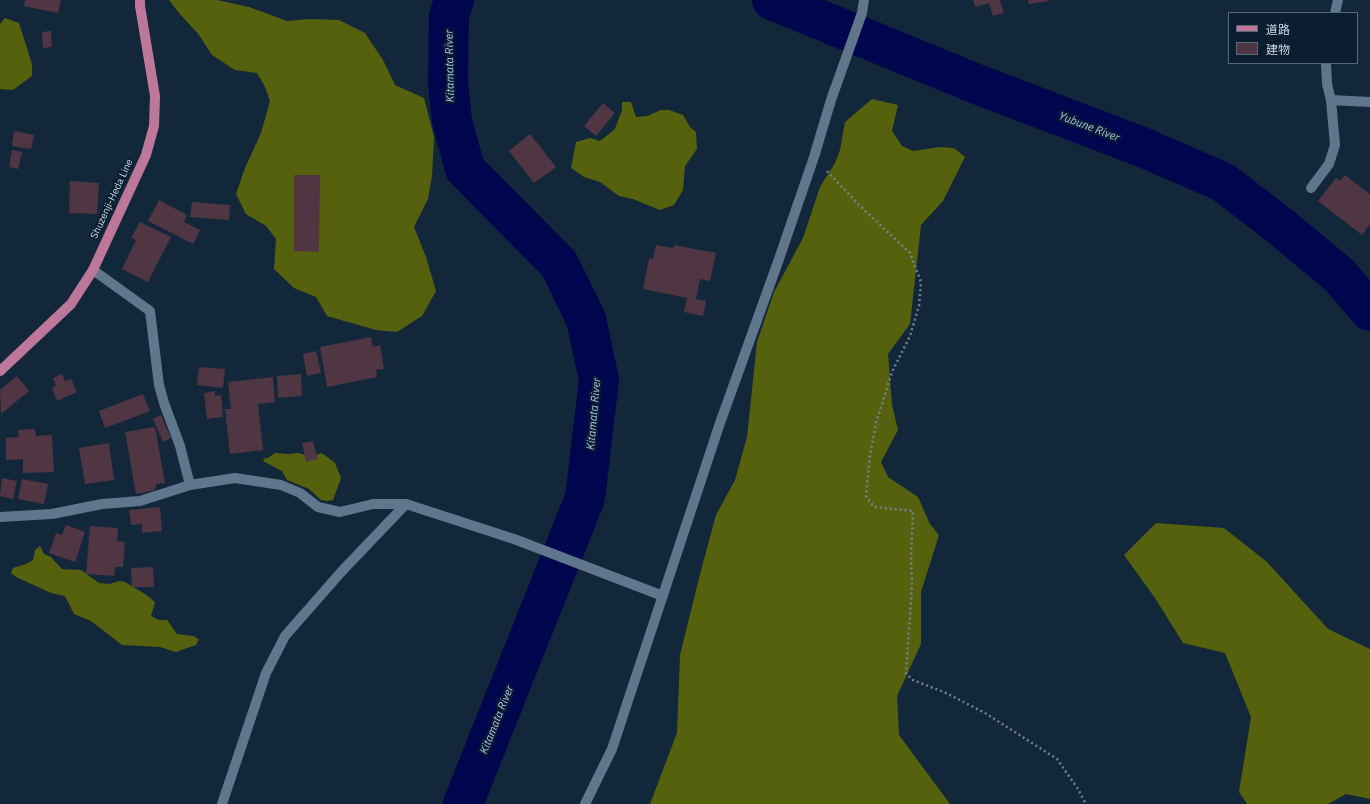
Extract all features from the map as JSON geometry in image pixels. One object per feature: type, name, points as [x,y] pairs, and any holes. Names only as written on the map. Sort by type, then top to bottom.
[{"type":"main road","name":"Shuzenji-Heda Line","points":[[0,371],[71,304],[93,270],[146,155],[154,126],[155,96],[140,0]]},
{"type":"street","points":[[585,804],[612,749],[720,423],[814,157],[831,100],[862,13],[864,0]]},
{"type":"street","points":[[1335,12],[1338,0]]},
{"type":"street","points":[[1311,188],[1329,164],[1336,145],[1331,100],[1327,84],[1326,64]]},
{"type":"street","points":[[1331,100],[1370,102]]},
{"type":"street","points":[[93,270],[150,311],[159,385],[180,446],[190,485]]},
{"type":"street","points":[[0,517],[52,514],[102,504],[140,501],[190,485],[235,478],[281,485],[300,493],[318,506],[340,512],[373,504],[406,504],[514,539],[663,596]]},
{"type":"street","points":[[222,804],[266,673],[285,636],[342,571],[406,504]]},
{"type":"path","points":[[814,157],[859,205],[910,253],[921,282],[920,306],[910,336],[892,372],[876,423],[870,455],[866,496],[874,507],[913,511],[911,557],[912,585],[906,674],[913,680],[985,713],[1057,760],[1078,789],[1086,804]]},
{"type":"green space","points":[[169,0],[217,0],[249,7],[287,21],[309,19],[339,20],[365,33],[383,60],[395,85],[424,98],[434,137],[432,176],[428,199],[414,227],[426,257],[436,291],[422,316],[397,332],[376,330],[327,316],[316,297],[294,288],[274,269],[276,239],[266,226],[246,214],[236,194],[245,168],[261,133],[270,101],[265,87],[257,73],[235,70],[212,55],[199,35]]},
{"type":"green space","points":[[5,18],[19,23],[32,64],[32,76],[13,90],[0,89],[0,24]]},
{"type":"green space","points":[[872,99],[898,105],[892,131],[902,146],[913,151],[940,147],[954,148],[965,157],[943,201],[921,225],[910,324],[888,354],[892,405],[898,430],[881,462],[888,477],[918,497],[930,524],[939,535],[921,592],[921,644],[897,696],[899,735],[950,804],[650,804],[677,733],[680,655],[699,578],[716,515],[735,480],[747,437],[757,342],[774,292],[803,238],[820,187],[835,163],[840,150],[845,122]]},
{"type":"green space","points":[[622,102],[631,102],[636,117],[647,116],[661,110],[669,110],[683,115],[690,127],[696,132],[697,149],[685,166],[683,190],[674,205],[660,210],[633,199],[619,196],[600,182],[584,177],[571,168],[576,142],[590,138],[600,141],[615,129],[622,110]]},
{"type":"green space","points":[[275,453],[298,453],[313,457],[321,453],[335,463],[341,478],[333,500],[321,500],[309,489],[287,480],[282,471],[263,461],[265,458],[268,458]]},
{"type":"green space","points":[[1156,523],[1224,528],[1267,562],[1328,629],[1370,649],[1370,799],[1346,794],[1328,804],[1247,804],[1239,792],[1251,717],[1225,653],[1183,643],[1155,598],[1124,555]]},
{"type":"green space","points":[[40,546],[44,554],[51,557],[62,569],[81,570],[99,583],[110,584],[119,581],[125,582],[145,594],[155,602],[151,616],[159,620],[167,620],[177,634],[193,636],[199,639],[196,645],[176,652],[160,647],[122,645],[91,621],[74,614],[65,596],[51,593],[16,577],[11,573],[13,568],[33,560],[35,550]]},
{"type":"building","points":[[25,0],[61,0],[58,13],[24,6]]},
{"type":"building","points":[[973,0],[1000,0],[1004,13],[993,16],[989,3],[975,7]]},
{"type":"building","points":[[1028,0],[1049,0],[1049,1],[1029,4]]},
{"type":"building","points":[[51,31],[52,47],[43,48],[42,32]]},
{"type":"building","points":[[603,103],[615,113],[596,136],[584,126]]},
{"type":"building","points":[[14,131],[34,135],[31,149],[12,146]]},
{"type":"building","points":[[530,134],[556,167],[534,183],[509,151]]},
{"type":"building","points":[[12,150],[22,152],[18,169],[9,167]]},
{"type":"building","points":[[294,175],[320,175],[319,252],[294,251]]},
{"type":"building","points":[[1345,175],[1370,194],[1370,224],[1362,235],[1318,201],[1336,178],[1340,181]]},
{"type":"building","points":[[70,181],[99,183],[97,214],[69,213]]},
{"type":"building","points":[[159,200],[187,215],[184,222],[200,230],[193,244],[148,221]]},
{"type":"building","points":[[192,202],[230,205],[229,220],[190,217]]},
{"type":"building","points":[[140,222],[171,237],[148,282],[122,269],[136,240],[131,238]]},
{"type":"building","points":[[656,245],[673,248],[674,245],[716,253],[710,281],[700,279],[696,299],[706,301],[703,316],[684,312],[687,298],[643,289],[649,258],[653,259]]},
{"type":"building","points":[[371,337],[373,347],[380,345],[384,369],[376,370],[377,377],[327,387],[320,347]]},
{"type":"building","points":[[316,351],[321,373],[307,376],[303,354]]},
{"type":"building","points":[[199,367],[225,369],[223,388],[197,385]]},
{"type":"building","points":[[62,374],[65,381],[71,379],[77,392],[57,401],[52,388],[56,386],[53,378]]},
{"type":"building","points":[[301,374],[302,396],[278,398],[277,376]]},
{"type":"building","points":[[17,376],[29,391],[1,414],[0,390]]},
{"type":"building","points":[[273,377],[275,402],[258,404],[263,450],[230,454],[225,409],[231,409],[228,382]]},
{"type":"building","points":[[215,391],[215,396],[221,395],[223,417],[207,419],[204,393]]},
{"type":"building","points":[[143,394],[150,411],[105,428],[99,411]]},
{"type":"building","points":[[161,415],[171,438],[163,442],[153,419]]},
{"type":"building","points":[[155,427],[165,483],[156,484],[155,490],[136,494],[125,432]]},
{"type":"building","points":[[35,429],[36,436],[52,435],[54,472],[23,473],[23,459],[6,460],[6,438],[19,437],[18,430]]},
{"type":"building","points":[[313,441],[318,459],[306,462],[302,443]]},
{"type":"building","points":[[109,443],[114,480],[85,484],[79,448]]},
{"type":"building","points":[[2,478],[17,481],[13,499],[0,496]]},
{"type":"building","points":[[22,479],[48,484],[44,504],[18,499]]},
{"type":"building","points":[[160,507],[162,531],[142,533],[142,524],[131,525],[129,510]]},
{"type":"building","points":[[66,525],[85,532],[75,562],[49,553],[56,533],[62,535]]},
{"type":"building","points":[[90,526],[118,528],[117,541],[125,542],[123,567],[115,567],[114,576],[86,574]]},
{"type":"building","points":[[153,567],[154,587],[132,587],[131,568]]},
{"type":"waterway","name":"Kitamata River","points":[[454,0],[449,16],[448,82],[452,121],[465,169],[559,264],[586,319],[599,380],[585,498],[463,804]]},
{"type":"waterway","name":"Yubune River","points":[[772,0],[974,83],[1142,147],[1223,182],[1280,226],[1339,275],[1370,311]]}]
